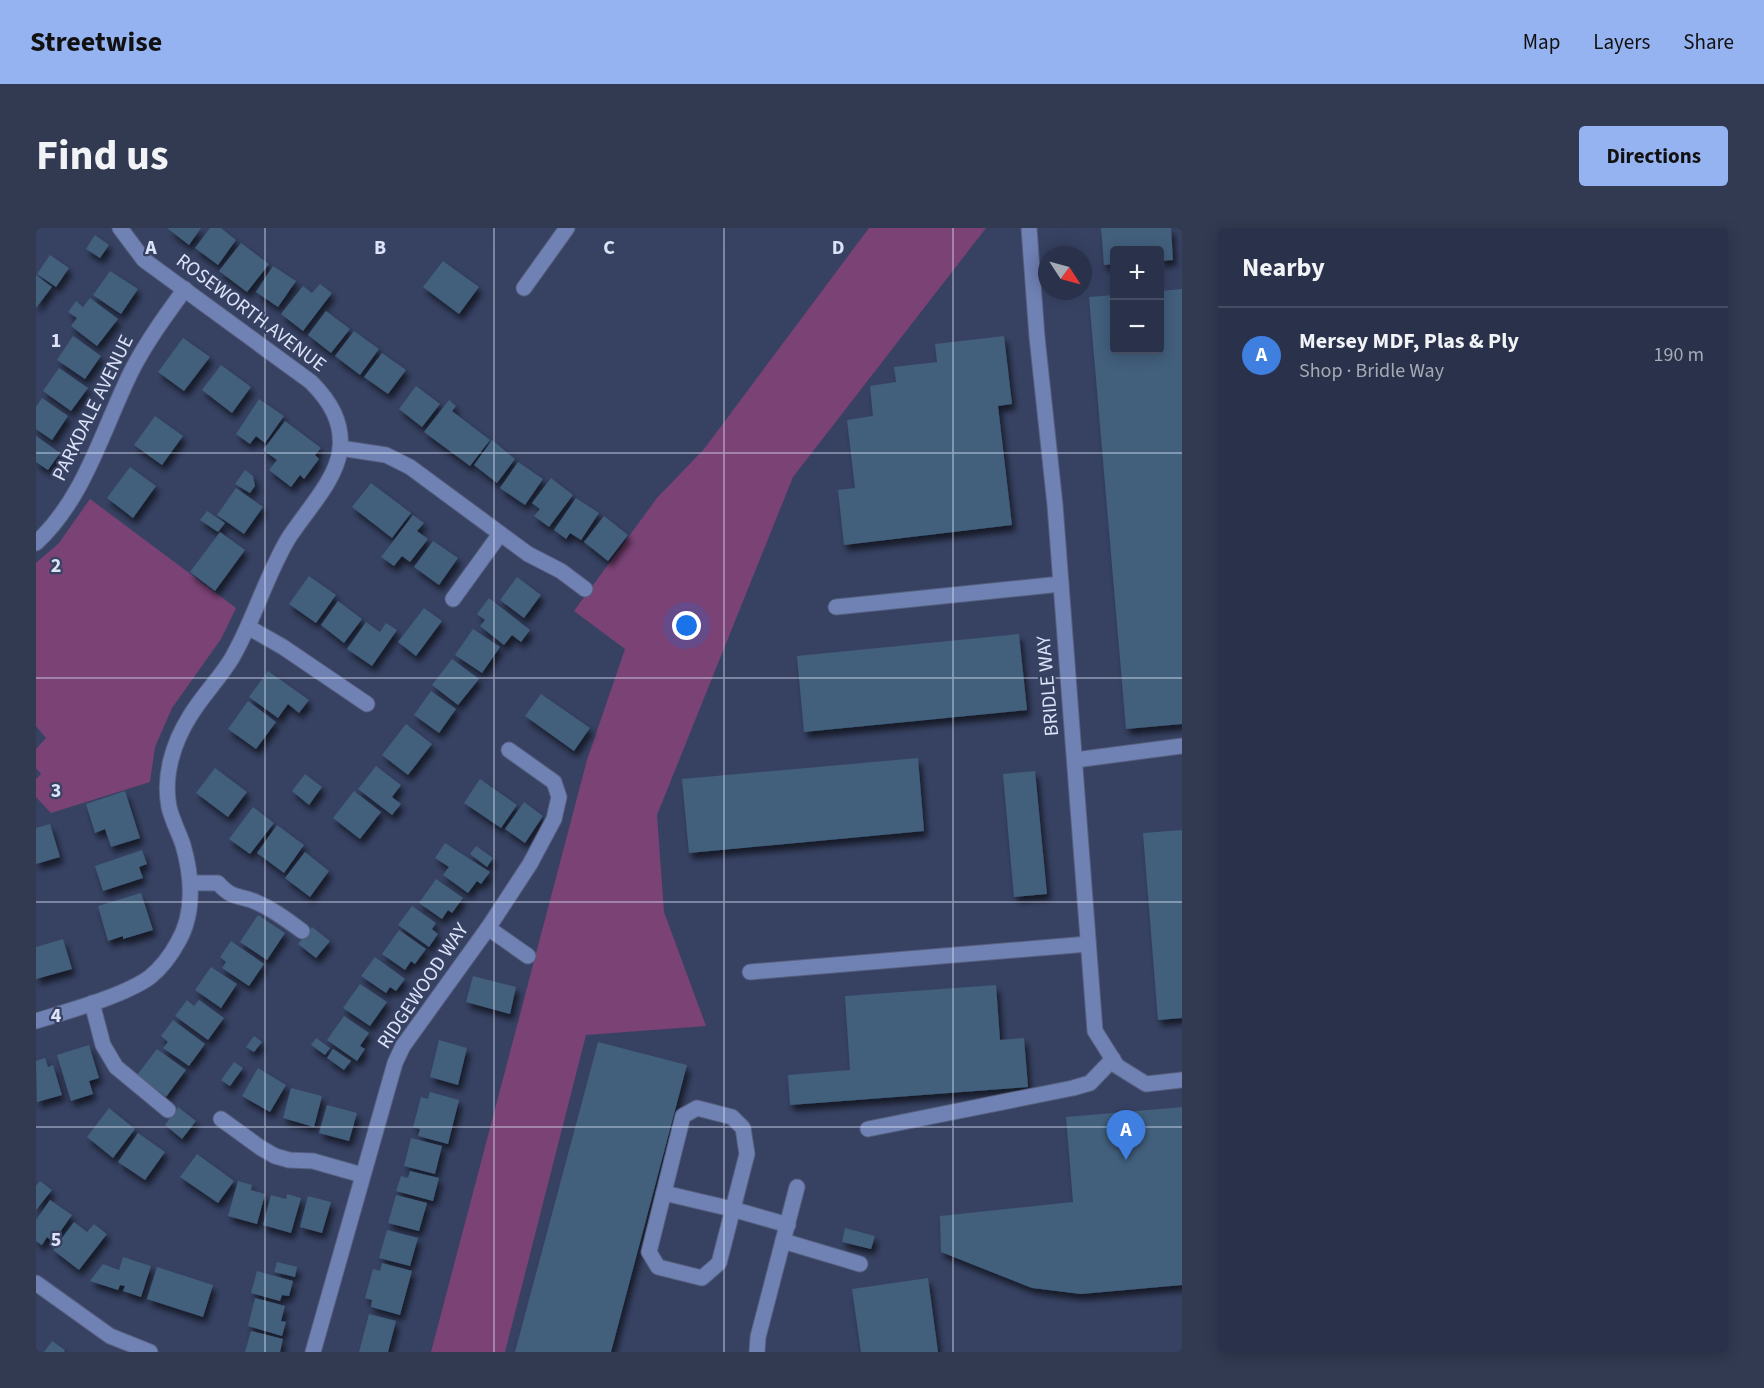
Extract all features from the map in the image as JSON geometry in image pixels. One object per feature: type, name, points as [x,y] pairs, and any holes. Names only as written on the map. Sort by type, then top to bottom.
[{"type":"street","name":"ROSEWORTH AVENUE","points":[[36,1021],[136,986],[151,976],[167,960],[179,941],[189,911],[191,884],[183,847],[169,808],[168,769],[173,751],[190,716],[231,659],[278,559],[337,465],[340,448],[340,430],[336,415],[322,393],[311,382],[144,260],[120,228]]},
{"type":"street","points":[[524,288],[567,228]]},
{"type":"street","name":"BRIDLE WAY","points":[[1029,228],[1076,760],[1095,1031],[1117,1066],[1146,1084],[1182,1080]]},
{"type":"street","name":"PARKDALE AVENUE","points":[[36,543],[74,495],[147,343],[185,289]]},
{"type":"street","points":[[340,448],[386,455],[404,463],[528,554],[561,571],[585,589]]},
{"type":"street","points":[[453,599],[500,534]]},
{"type":"street","points":[[836,607],[1061,584]]},
{"type":"street","points":[[248,627],[283,647],[367,704]]},
{"type":"street","points":[[1076,760],[1182,746]]},
{"type":"street","name":"RIDGEWOOD WAY","points":[[313,1352],[395,1063],[403,1046],[488,928],[530,864],[554,819],[559,797],[554,782],[509,750]]},
{"type":"street","points":[[191,884],[218,883],[227,894],[254,900],[270,908],[302,931]]},
{"type":"street","points":[[488,928],[528,956]]},
{"type":"street","points":[[750,972],[1088,944]]},
{"type":"street","points":[[92,1003],[103,1045],[116,1067],[168,1110]]},
{"type":"street","points":[[868,1129],[1073,1088],[1090,1083],[1113,1059]]},
{"type":"street","points":[[697,1108],[732,1117],[743,1128],[747,1154],[732,1209],[719,1263],[702,1278],[658,1267],[649,1252],[683,1116],[697,1108]]},
{"type":"street","points":[[221,1119],[275,1156],[289,1160],[313,1161],[362,1175]]},
{"type":"street","points":[[757,1352],[758,1337],[797,1187]]},
{"type":"street","points":[[664,1193],[788,1225]]},
{"type":"street","points":[[783,1241],[860,1264]]},
{"type":"street","points":[[36,1283],[110,1336],[150,1352]]},
{"type":"shaded area","points":[[869,228],[986,228],[793,477],[657,815],[664,912],[706,1026],[586,1035],[505,1352],[431,1352],[587,760],[625,649],[574,611],[657,498],[704,449]]},
{"type":"shaded area","points":[[90,499],[236,608],[221,639],[172,708],[155,747],[150,782],[51,813],[36,797],[36,779],[41,774],[36,768],[36,749],[46,738],[36,726],[36,563],[59,543]]},
{"type":"building","points":[[167,228],[201,228],[189,245]]},
{"type":"building","points":[[210,228],[221,228],[236,240],[218,265],[195,248]]},
{"type":"building","points":[[1101,228],[1171,228],[1173,260],[1164,261],[1164,246],[1110,246],[1110,264],[1104,265]]},
{"type":"building","points":[[95,235],[109,245],[100,258],[86,249]]},
{"type":"building","points":[[241,243],[269,264],[247,292],[219,271]]},
{"type":"building","points":[[50,255],[69,268],[56,287],[37,274]]},
{"type":"building","points":[[443,261],[479,287],[459,314],[423,287]]},
{"type":"building","points":[[273,266],[296,281],[278,307],[256,292]]},
{"type":"building","points":[[110,271],[138,289],[121,314],[93,295]]},
{"type":"building","points":[[36,275],[52,287],[36,308]]},
{"type":"building","points":[[320,284],[332,293],[303,331],[281,314],[303,286],[312,293]]},
{"type":"building","points":[[1182,289],[1182,724],[1126,729],[1089,300],[1092,300],[1092,297],[1110,295],[1110,354],[1164,354],[1164,291]]},
{"type":"building","points":[[90,298],[118,319],[97,346],[71,326],[77,318],[68,312],[76,301],[83,307]]},
{"type":"building","points":[[326,311],[350,329],[331,353],[308,335]]},
{"type":"building","points":[[354,331],[379,349],[360,375],[335,356]]},
{"type":"building","points":[[73,336],[101,356],[85,379],[57,360]]},
{"type":"building","points":[[1004,336],[1012,404],[998,406],[1012,525],[844,545],[838,490],[855,488],[847,420],[873,416],[870,386],[896,382],[894,367],[937,362],[935,344]]},
{"type":"building","points":[[183,338],[210,357],[184,391],[158,372]]},
{"type":"building","points":[[382,353],[406,370],[388,394],[364,377]]},
{"type":"building","points":[[221,365],[251,387],[232,413],[202,390]]},
{"type":"building","points":[[59,368],[88,388],[71,411],[43,391]]},
{"type":"building","points":[[416,386],[440,404],[422,427],[399,409]]},
{"type":"building","points":[[42,398],[68,416],[52,440],[36,429],[36,407]]},
{"type":"building","points":[[259,399],[284,416],[265,443],[256,436],[250,444],[236,434]]},
{"type":"building","points":[[449,400],[456,406],[452,411],[490,440],[470,466],[424,432]]},
{"type":"building","points":[[155,416],[183,436],[162,465],[134,445]]},
{"type":"building","points":[[285,421],[321,448],[315,455],[319,459],[304,479],[300,475],[291,487],[269,470],[277,460],[263,450]]},
{"type":"building","points":[[36,436],[60,453],[48,470],[36,462]]},
{"type":"building","points":[[492,440],[515,459],[497,483],[474,465]]},
{"type":"building","points":[[518,462],[543,479],[525,505],[500,488]]},
{"type":"building","points":[[130,467],[156,486],[133,518],[107,498]]},
{"type":"building","points":[[245,470],[253,476],[255,486],[250,493],[235,484]]},
{"type":"building","points":[[551,478],[573,495],[549,527],[534,516],[540,509],[532,503]]},
{"type":"building","points":[[371,483],[411,513],[392,538],[352,507]]},
{"type":"building","points":[[236,488],[263,507],[244,534],[217,515]]},
{"type":"building","points":[[576,498],[599,513],[581,540],[570,533],[566,539],[554,530]]},
{"type":"building","points":[[207,511],[225,523],[218,532],[200,520]]},
{"type":"building","points":[[413,515],[424,523],[417,531],[428,539],[410,562],[402,556],[394,566],[381,557]]},
{"type":"building","points":[[604,516],[628,535],[608,561],[584,542]]},
{"type":"building","points":[[220,532],[245,550],[215,591],[190,572]]},
{"type":"building","points":[[433,541],[458,558],[439,585],[414,567]]},
{"type":"building","points":[[309,576],[336,595],[316,623],[289,604]]},
{"type":"building","points":[[517,577],[541,595],[524,618],[500,600]]},
{"type":"building","points":[[489,598],[530,630],[521,642],[512,635],[504,645],[480,626],[485,620],[477,614]]},
{"type":"building","points":[[338,601],[362,619],[344,643],[321,625]]},
{"type":"building","points":[[424,608],[442,621],[416,656],[398,642]]},
{"type":"building","points":[[366,622],[380,632],[386,623],[397,630],[372,666],[347,649]]},
{"type":"building","points":[[473,629],[500,647],[482,673],[455,655]]},
{"type":"building","points":[[1019,634],[1027,710],[804,732],[797,656]]},
{"type":"building","points":[[452,659],[479,679],[458,705],[432,685]]},
{"type":"building","points":[[268,671],[309,700],[299,713],[288,704],[278,718],[249,697]]},
{"type":"building","points":[[431,691],[456,709],[439,733],[414,715]]},
{"type":"building","points":[[541,694],[590,728],[574,751],[525,716]]},
{"type":"building","points":[[248,701],[276,722],[256,749],[228,729]]},
{"type":"building","points":[[406,724],[432,744],[408,775],[382,755]]},
{"type":"building","points":[[918,758],[924,831],[689,853],[682,779]]},
{"type":"building","points":[[376,766],[401,785],[392,797],[401,804],[392,815],[358,789]]},
{"type":"building","points":[[215,768],[247,792],[228,817],[196,793]]},
{"type":"building","points":[[1035,771],[1047,894],[1014,897],[1003,774]]},
{"type":"building","points":[[305,774],[322,787],[309,805],[292,791]]},
{"type":"building","points":[[480,779],[517,805],[501,828],[464,803]]},
{"type":"building","points":[[125,791],[140,838],[111,847],[105,829],[95,833],[86,804]]},
{"type":"building","points":[[354,791],[381,812],[360,839],[333,818]]},
{"type":"building","points":[[524,802],[543,816],[525,843],[505,829]]},
{"type":"building","points":[[253,807],[274,823],[250,854],[229,839]]},
{"type":"building","points":[[50,824],[60,857],[36,864],[36,828]]},
{"type":"building","points":[[277,825],[304,845],[284,873],[257,853]]},
{"type":"building","points":[[1182,830],[1182,1018],[1158,1020],[1143,833]]},
{"type":"building","points":[[445,843],[490,872],[481,884],[477,881],[468,893],[443,875],[449,867],[435,858]]},
{"type":"building","points":[[476,846],[493,858],[487,867],[470,854]]},
{"type":"building","points":[[142,850],[147,864],[139,867],[143,878],[103,891],[95,866]]},
{"type":"building","points":[[305,852],[329,871],[310,897],[285,878]]},
{"type":"building","points":[[436,879],[463,898],[452,913],[448,910],[442,919],[419,903]]},
{"type":"building","points":[[141,893],[153,930],[108,941],[98,906]]},
{"type":"building","points":[[412,906],[436,923],[432,929],[438,934],[429,947],[398,925]]},
{"type":"building","points":[[258,915],[285,933],[267,960],[240,942]]},
{"type":"building","points":[[312,927],[330,941],[316,958],[298,944]]},
{"type":"building","points":[[399,930],[426,949],[415,964],[411,961],[405,970],[382,954]]},
{"type":"building","points":[[63,939],[72,969],[36,979],[36,947]]},
{"type":"building","points":[[231,941],[264,964],[249,986],[222,968],[226,962],[220,957]]},
{"type":"building","points":[[375,957],[405,979],[396,991],[390,987],[386,993],[361,976]]},
{"type":"building","points":[[211,967],[237,984],[221,1008],[195,990]]},
{"type":"building","points":[[473,976],[516,987],[510,1014],[466,1002]]},
{"type":"building","points":[[360,984],[387,1002],[370,1026],[343,1008]]},
{"type":"building","points":[[996,985],[1000,1040],[1024,1038],[1028,1087],[790,1105],[788,1075],[850,1070],[845,996]]},
{"type":"building","points":[[187,1000],[194,1006],[199,1000],[224,1018],[208,1040],[175,1016]]},
{"type":"building","points":[[344,1016],[369,1033],[360,1046],[365,1049],[357,1061],[327,1040]]},
{"type":"building","points":[[173,1020],[205,1044],[189,1066],[163,1048],[168,1042],[161,1036]]},
{"type":"building","points":[[254,1036],[262,1042],[254,1052],[246,1047]]},
{"type":"building","points":[[316,1038],[330,1048],[325,1055],[311,1045]]},
{"type":"building","points":[[439,1040],[467,1048],[458,1085],[430,1077]]},
{"type":"building","points":[[598,1042],[687,1065],[611,1352],[515,1352]]},
{"type":"building","points":[[89,1045],[99,1078],[89,1081],[93,1094],[71,1101],[57,1055]]},
{"type":"building","points":[[157,1049],[186,1070],[166,1097],[137,1075]]},
{"type":"building","points":[[333,1049],[351,1061],[344,1070],[327,1058]]},
{"type":"building","points":[[45,1058],[48,1067],[53,1065],[62,1095],[37,1102],[36,1061]]},
{"type":"building","points":[[234,1062],[243,1068],[230,1086],[221,1080]]},
{"type":"building","points":[[258,1068],[286,1085],[270,1112],[242,1096]]},
{"type":"building","points":[[291,1088],[322,1096],[314,1127],[283,1118]]},
{"type":"building","points":[[430,1092],[459,1100],[448,1144],[418,1136],[420,1129],[413,1127],[421,1097],[428,1099]]},
{"type":"building","points":[[327,1105],[357,1113],[349,1141],[319,1133]]},
{"type":"building","points":[[178,1107],[196,1121],[182,1139],[165,1125]]},
{"type":"building","points":[[1182,1107],[1182,1285],[1081,1294],[1032,1288],[941,1252],[940,1216],[1073,1202],[1066,1117]]},
{"type":"building","points":[[109,1108],[135,1129],[113,1158],[87,1137]]},
{"type":"building","points":[[138,1133],[165,1152],[145,1180],[118,1162]]},
{"type":"building","points":[[411,1138],[442,1146],[435,1174],[404,1166]]},
{"type":"building","points":[[197,1154],[234,1181],[218,1203],[180,1177]]},
{"type":"building","points":[[410,1171],[439,1178],[433,1201],[396,1191],[401,1176],[408,1178]]},
{"type":"building","points":[[40,1181],[52,1190],[36,1210],[36,1186]]},
{"type":"building","points":[[238,1181],[252,1185],[251,1190],[265,1194],[257,1224],[228,1216]]},
{"type":"building","points":[[287,1194],[301,1198],[291,1233],[263,1225],[271,1195],[286,1199]]},
{"type":"building","points":[[396,1195],[427,1203],[419,1231],[388,1223]]},
{"type":"building","points":[[308,1196],[331,1202],[322,1233],[300,1227]]},
{"type":"building","points":[[50,1200],[72,1215],[53,1242],[47,1237],[42,1245],[36,1241],[36,1220]]},
{"type":"building","points":[[74,1222],[87,1232],[94,1224],[107,1234],[79,1270],[53,1250]]},
{"type":"building","points":[[845,1228],[875,1236],[871,1249],[842,1242]]},
{"type":"building","points":[[387,1230],[418,1238],[410,1266],[379,1258]]},
{"type":"building","points":[[123,1257],[151,1266],[141,1297],[123,1291],[125,1286],[120,1285],[118,1290],[90,1281],[103,1264],[119,1270]]},
{"type":"building","points":[[277,1262],[297,1267],[295,1277],[274,1272]]},
{"type":"building","points":[[382,1263],[412,1271],[400,1315],[371,1307],[372,1300],[365,1298],[373,1269],[380,1271]]},
{"type":"building","points":[[157,1267],[213,1285],[203,1317],[147,1299]]},
{"type":"building","points":[[257,1271],[293,1281],[289,1296],[282,1295],[280,1301],[251,1293]]},
{"type":"building","points":[[928,1278],[938,1352],[861,1352],[852,1289]]},
{"type":"building","points":[[255,1298],[285,1306],[281,1321],[286,1322],[282,1336],[248,1326]]},
{"type":"building","points":[[369,1314],[396,1321],[388,1352],[359,1352]]},
{"type":"building","points":[[251,1331],[283,1339],[280,1352],[245,1352]]},
{"type":"building","points":[[52,1341],[65,1350],[64,1352],[44,1352]]},
{"type":"place","name":"Mersey MDF, Plas & Ply","points":[[1126,1160]]}]
